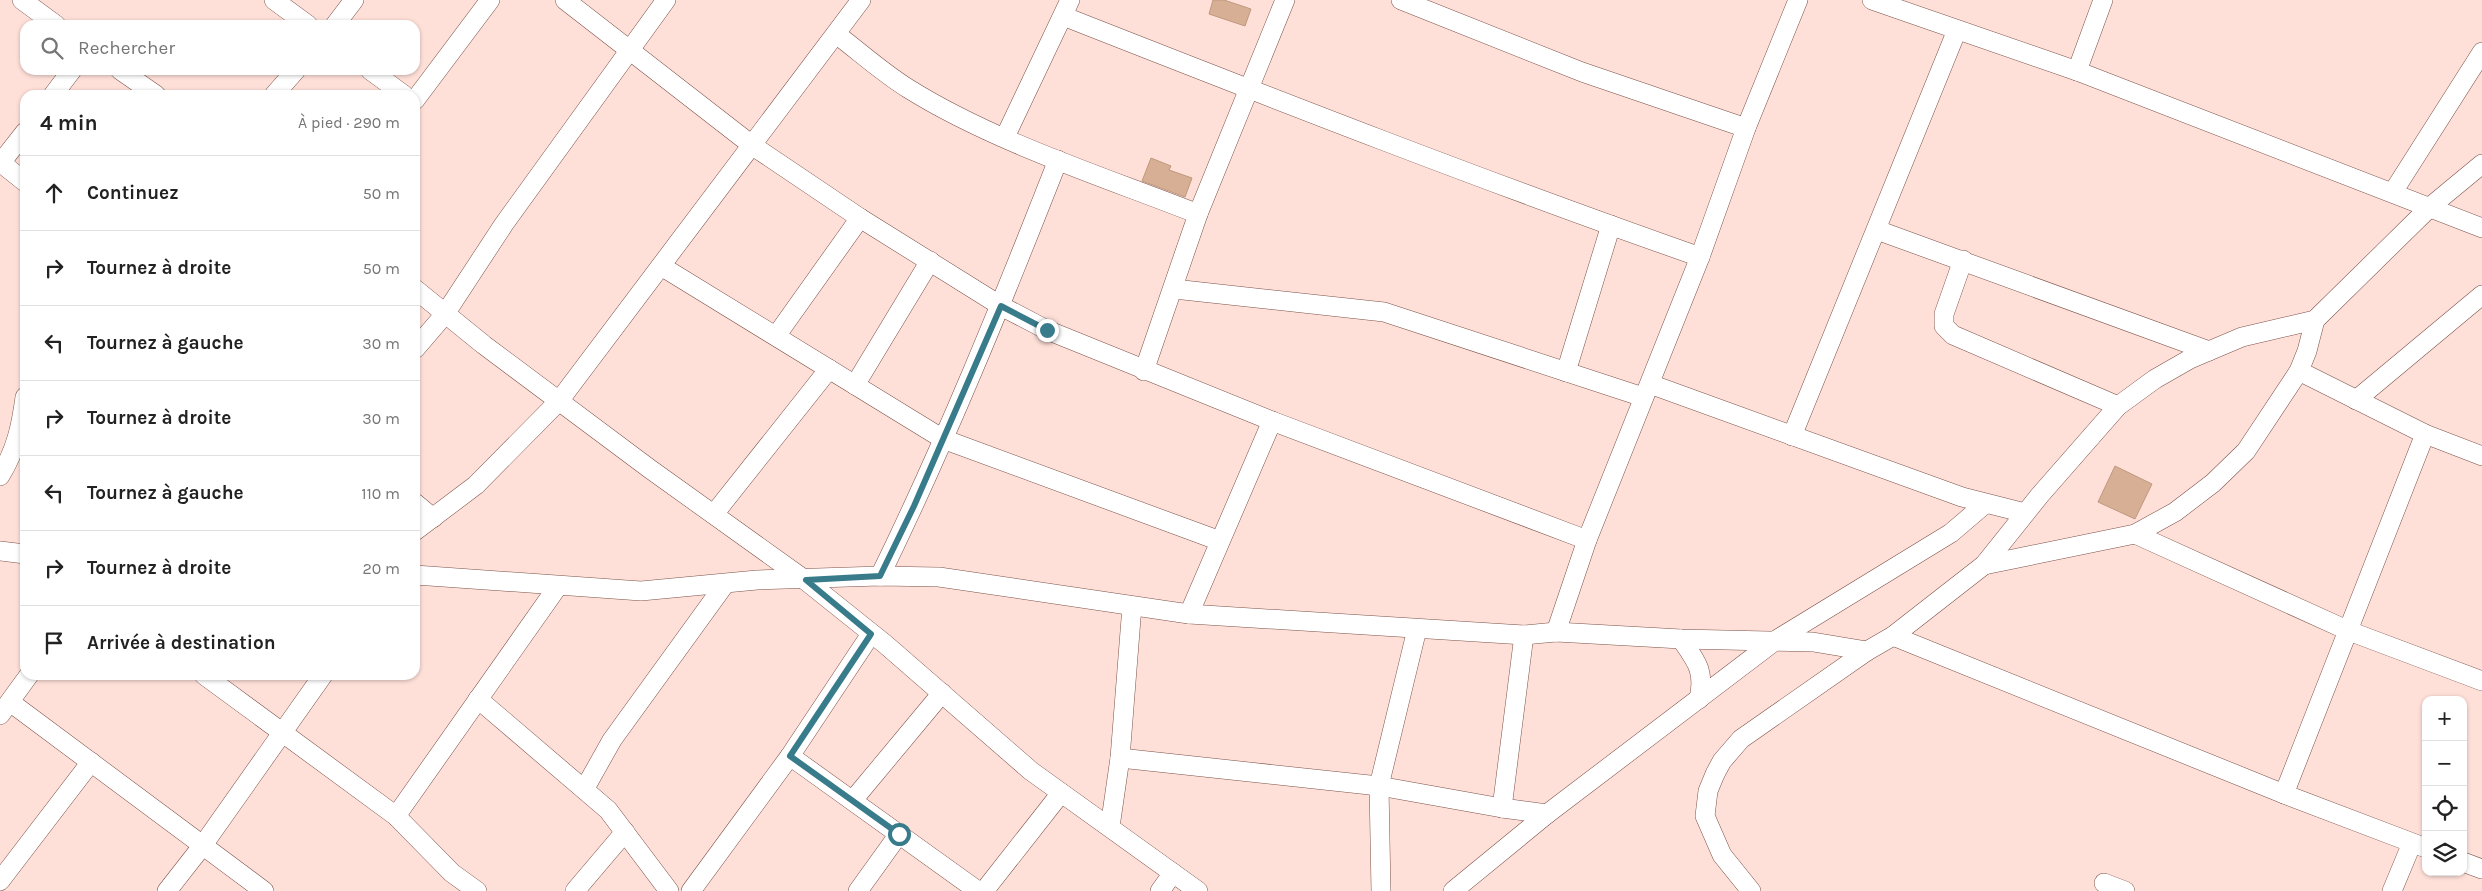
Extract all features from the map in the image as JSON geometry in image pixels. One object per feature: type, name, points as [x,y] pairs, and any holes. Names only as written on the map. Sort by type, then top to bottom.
[{"type":"street","points":[[22,0],[49,20]]},
{"type":"street","points":[[274,0],[301,20]]},
{"type":"street","points":[[339,20],[354,0]]},
{"type":"street","points":[[420,93],[490,0]]},
{"type":"street","points":[[565,0],[753,146],[860,218],[1001,306],[1047,330],[1144,372],[1587,540]]},
{"type":"street","points":[[420,343],[445,314],[504,224],[666,0]]},
{"type":"street","points":[[420,527],[476,485],[559,401],[753,146],[861,0]]},
{"type":"street","points":[[1144,372],[1198,214],[1285,0]]},
{"type":"street","points":[[1401,0],[1582,72],[1746,128]]},
{"type":"street","points":[[1556,632],[1587,540],[1700,257],[1746,128],[1798,0]]},
{"type":"street","points":[[1872,0],[2077,71],[2394,192],[2482,228]]},
{"type":"street","points":[[2077,71],[2103,0]]},
{"type":"street","points":[[1005,137],[1066,8],[1249,89],[1611,226],[1700,257]]},
{"type":"street","points":[[1792,436],[1957,30]]},
{"type":"street","points":[[836,34],[908,89],[1005,137],[1058,160],[1198,214]]},
{"type":"street","points":[[2394,192],[2482,52]]},
{"type":"street","points":[[57,90],[68,75]]},
{"type":"street","points":[[127,75],[149,90]]},
{"type":"street","points":[[278,90],[292,75]]},
{"type":"street","points":[[377,75],[397,90]]},
{"type":"street","points":[[20,138],[0,163],[20,178]]},
{"type":"street","points":[[880,576],[914,506],[1001,306],[1058,160]]},
{"type":"street","points":[[1984,565],[2135,534],[2175,512],[2213,483],[2246,451],[2298,371],[2307,351],[2315,320],[2430,207],[2482,164]]},
{"type":"street","points":[[776,336],[860,218]]},
{"type":"street","points":[[1566,372],[1611,226]]},
{"type":"street","points":[[1877,230],[2210,350]]},
{"type":"street","points":[[1963,260],[1944,314],[1944,326],[1953,335],[2118,406]]},
{"type":"street","points":[[855,385],[930,261]]},
{"type":"street","points":[[661,266],[943,439],[1220,542]]},
{"type":"street","points":[[1174,288],[1384,312],[1566,372],[1647,390],[1792,436],[1985,504],[2025,514]]},
{"type":"street","points":[[420,294],[559,401],[806,580],[942,693],[1031,771],[1198,891]]},
{"type":"street","points":[[2356,400],[2482,295]]},
{"type":"street","points":[[1751,891],[1722,855],[1705,816],[1708,791],[1715,774],[1722,761],[1741,739],[1893,636],[1984,565],[2025,514],[2118,406],[2155,379],[2210,350],[2242,337],[2315,320]]},
{"type":"street","points":[[714,514],[829,369]]},
{"type":"street","points":[[2298,371],[2426,434],[2482,456]]},
{"type":"street","points":[[1189,614],[1272,421]]},
{"type":"street","points":[[0,476],[12,456],[20,432]]},
{"type":"street","points":[[2284,794],[2426,434]]},
{"type":"street","points":[[1453,891],[1547,814],[1776,640],[1951,533],[1985,504]]},
{"type":"street","points":[[420,507],[433,518]]},
{"type":"street","points":[[2135,534],[2349,631],[2482,681]]},
{"type":"street","points":[[0,551],[20,553]]},
{"type":"street","points":[[420,575],[641,591],[757,580],[806,580],[880,576],[938,577],[1189,614],[1524,635],[1556,632],[1681,640],[1813,642],[1867,652]]},
{"type":"street","points":[[585,788],[612,740],[725,584]]},
{"type":"street","points":[[396,816],[558,586]]},
{"type":"street","points":[[1110,827],[1120,758],[1132,606]]},
{"type":"street","points":[[1381,891],[1380,786],[1417,629]]},
{"type":"street","points":[[691,891],[790,756],[871,634]]},
{"type":"street","points":[[1502,808],[1524,635]]},
{"type":"street","points":[[1893,636],[2284,794],[2419,845],[2392,891]]},
{"type":"street","points":[[1681,640],[1701,670],[1702,683],[1698,699]]},
{"type":"street","points":[[25,680],[5,708],[91,762],[264,891]]},
{"type":"street","points":[[211,680],[396,816],[452,873],[477,891]]},
{"type":"street","points":[[167,891],[203,845],[320,680]]},
{"type":"street","points":[[852,800],[942,693]]},
{"type":"street","points":[[478,699],[585,788],[608,810],[669,891]]},
{"type":"street","points":[[790,756],[978,891]]},
{"type":"street","points":[[1120,758],[1380,786],[1502,808],[1547,814]]},
{"type":"street","points":[[0,881],[91,762]]},
{"type":"street","points":[[984,891],[1061,792]]},
{"type":"street","points":[[575,891],[625,832]]},
{"type":"street","points":[[858,891],[899,834]]},
{"type":"street","points":[[2467,863],[2482,869]]},
{"type":"street","points":[[1160,891],[1174,873]]},
{"type":"street","points":[[2104,883],[2126,891]]},
{"type":"building","points":[[1213,0],[1224,0],[1251,9],[1245,26],[1209,14]]},
{"type":"building","points":[[1151,158],[1171,166],[1169,170],[1192,178],[1185,197],[1142,181]]},
{"type":"building","points":[[2115,466],[2152,484],[2135,519],[2098,502]]},
{"type":"route","points":[[899,834],[790,756],[871,634],[806,580],[880,576],[914,506],[1001,306],[1047,330]]}]
